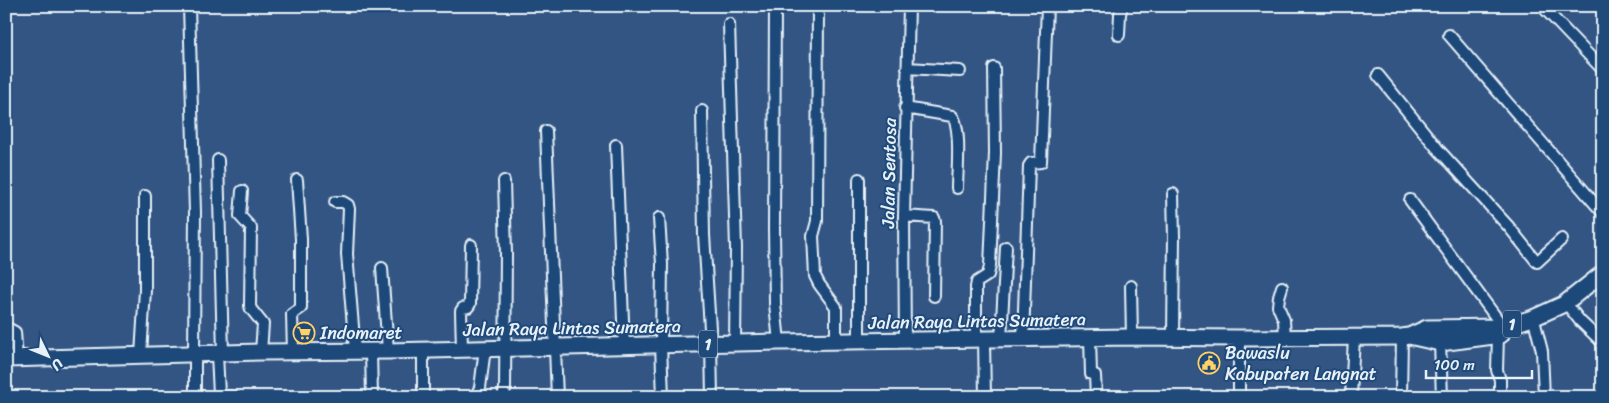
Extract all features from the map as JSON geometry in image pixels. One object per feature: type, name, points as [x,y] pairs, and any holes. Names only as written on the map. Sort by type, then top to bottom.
[{"type":"highway","name":"Jalan Raya Lintas Sumatera","points":[[1406,336],[1427,328],[1500,331],[1564,304],[1603,273]]},
{"type":"highway","name":"Jalan Raya Lintas Sumatera","points":[[11,359],[141,354],[1132,337],[1285,338],[1406,336],[1440,343],[1535,324],[1569,307],[1603,283]]},
{"type":"street","points":[[189,6],[195,212],[195,397]]},
{"type":"street","points":[[775,6],[774,229],[775,304],[779,342]]},
{"type":"street","points":[[818,6],[817,220],[813,236],[816,280],[836,307],[836,342]]},
{"type":"street","name":"Jalan Sentosa","points":[[905,341],[904,216],[909,6]]},
{"type":"street","points":[[1023,339],[1029,166],[1031,163],[1041,162],[1047,6]]},
{"type":"street","points":[[1119,35],[1122,6]]},
{"type":"street","points":[[1542,6],[1603,70]]},
{"type":"street","points":[[729,24],[736,248],[735,344]]},
{"type":"street","points":[[1449,35],[1603,213]]},
{"type":"street","points":[[907,68],[960,71]]},
{"type":"street","points":[[985,397],[976,287],[977,282],[988,276],[990,266],[995,153],[994,68]]},
{"type":"street","points":[[1378,75],[1438,148],[1509,227],[1537,262],[1562,238]]},
{"type":"street","points":[[906,108],[952,116],[956,120],[957,188]]},
{"type":"street","points":[[702,112],[704,235],[711,344],[712,397]]},
{"type":"street","points":[[546,131],[557,397]]},
{"type":"street","points":[[616,144],[624,345]]},
{"type":"street","points":[[218,160],[219,394],[221,396],[235,397]]},
{"type":"street","points":[[859,342],[860,179]]},
{"type":"street","points":[[292,352],[292,314],[301,308],[301,239],[297,180]]},
{"type":"street","points":[[503,397],[505,389],[504,181]]},
{"type":"street","points":[[242,191],[240,216],[249,226],[251,232],[250,306],[263,324],[262,352]]},
{"type":"street","points":[[1173,194],[1173,337]]},
{"type":"street","points":[[141,354],[145,196]]},
{"type":"street","points":[[1410,200],[1500,331],[1497,370],[1500,397]]},
{"type":"street","points":[[335,202],[343,202],[349,209],[347,254],[355,351]]},
{"type":"street","points":[[904,216],[926,216],[934,218],[936,221],[934,296]]},
{"type":"street","points":[[659,218],[662,264],[661,345],[663,397]]},
{"type":"street","points":[[462,349],[461,310],[470,304],[471,246]]},
{"type":"street","points":[[1001,340],[1006,247]]},
{"type":"street","points":[[382,268],[388,351]]},
{"type":"street","points":[[1131,286],[1132,337]]},
{"type":"street","points":[[1282,287],[1278,306],[1284,320],[1285,338]]},
{"type":"street","points":[[1569,307],[1580,321],[1603,343]]},
{"type":"street","points":[[1535,324],[1542,351],[1544,397]]},
{"type":"street","points":[[6,327],[15,332],[11,359]]},
{"type":"street","points":[[1401,397],[1406,336]]},
{"type":"street","points":[[1352,397],[1354,337]]},
{"type":"street","points":[[1090,338],[1091,374],[1095,375],[1096,397]]},
{"type":"street","points":[[1239,338],[1239,397]]},
{"type":"street","points":[[1440,343],[1442,397]]},
{"type":"street","points":[[475,397],[480,388],[484,348]]},
{"type":"street","points":[[423,397],[424,350]]},
{"type":"street","points":[[371,351],[372,397]]},
{"type":"place","name":"Indomaret","points":[[304,333]]},
{"type":"place","name":"Bawaslu Kabupaten Langnat","points":[[1209,363]]}]
